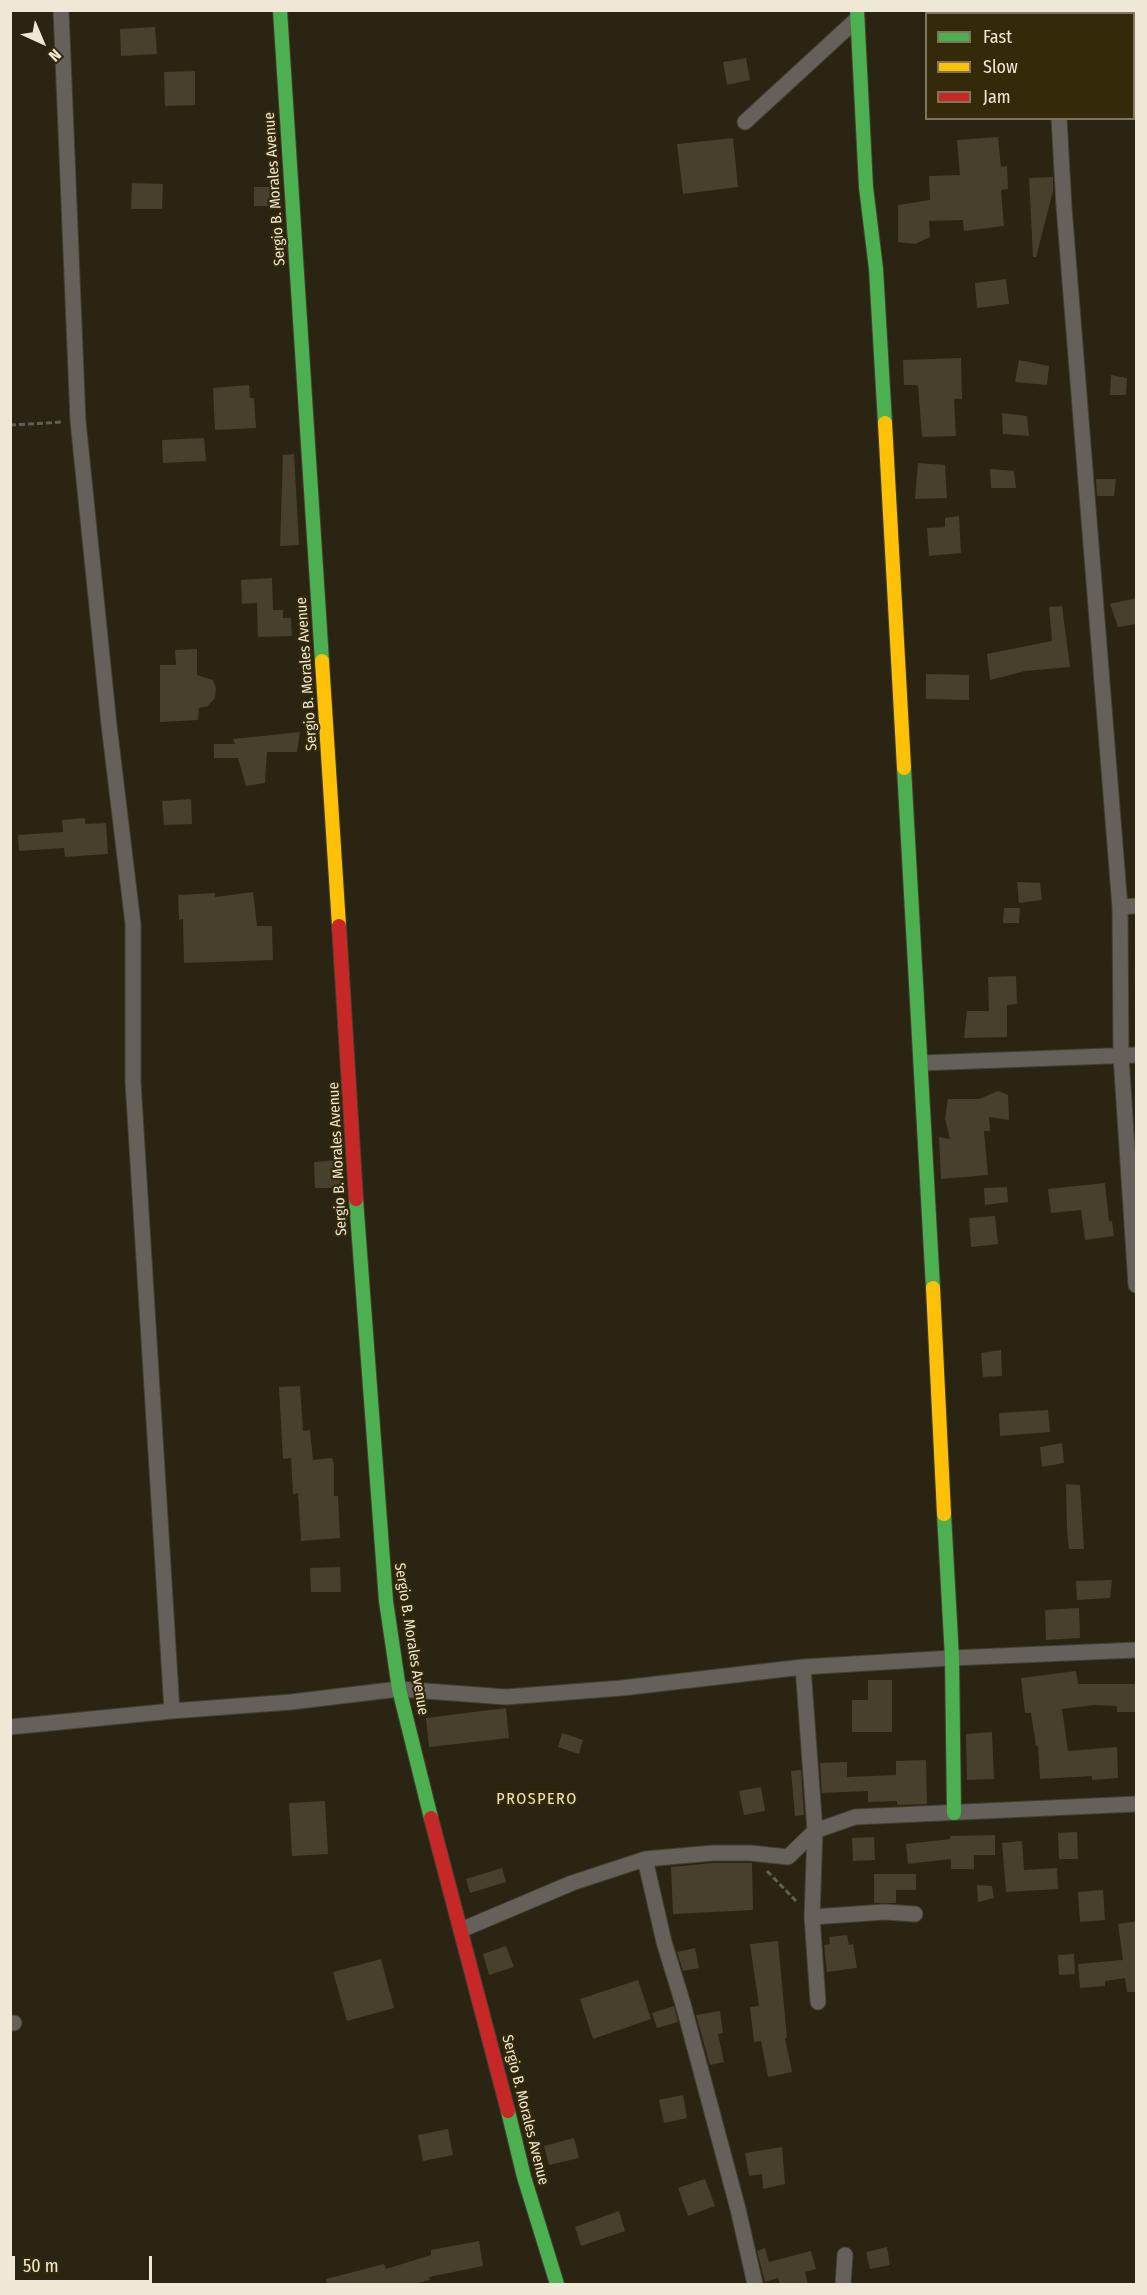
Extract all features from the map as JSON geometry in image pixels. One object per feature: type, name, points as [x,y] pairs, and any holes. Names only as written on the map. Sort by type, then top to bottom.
[{"type":"main road","name":"Sergio B. Morales Avenue","points":[[280,10],[370,1402],[386,1601],[399,1689],[496,2060],[524,2177],[557,2284]]},
{"type":"main road","points":[[857,15],[866,187],[876,268],[921,1063],[952,1658],[954,1813]]},
{"type":"street","points":[[62,10],[78,421],[109,725],[133,924],[133,1082],[172,1711]]},
{"type":"street","points":[[745,122],[857,15]]},
{"type":"street","points":[[1059,120],[1120,907],[1129,1055],[1137,1285]]},
{"type":"street","points":[[1120,907],[1137,906]]},
{"type":"street","points":[[921,1063],[1129,1055]]},
{"type":"street","points":[[10,1727],[291,1702],[399,1689],[506,1697],[622,1688],[803,1667],[1137,1650]]},
{"type":"street","points":[[803,1667],[815,1830],[812,1917],[818,2002]]},
{"type":"street","points":[[461,1930],[572,1883],[645,1859],[692,1854],[750,1853],[788,1857],[815,1830],[855,1817],[1137,1804]]},
{"type":"street","points":[[645,1859],[659,1924],[735,2198],[755,2284]]},
{"type":"street","points":[[812,1917],[885,1912],[915,1914]]},
{"type":"street","points":[[843,2284],[845,2255]]},
{"type":"path","points":[[10,426],[78,421]]},
{"type":"path","points":[[750,1853],[812,1917]]},
{"type":"building","points":[[155,27],[157,54],[121,56],[120,29]]},
{"type":"building","points":[[746,58],[750,80],[727,85],[723,62]]},
{"type":"building","points":[[195,71],[195,105],[165,106],[164,72]]},
{"type":"building","points":[[998,137],[1001,167],[1007,166],[1008,189],[1001,190],[1004,226],[964,231],[963,220],[929,221],[930,237],[915,244],[898,242],[898,205],[930,200],[929,176],[960,175],[957,140]]},
{"type":"building","points":[[733,138],[738,187],[683,194],[677,144]]},
{"type":"building","points":[[1053,177],[1053,191],[1036,257],[1033,257],[1029,178]]},
{"type":"building","points":[[132,183],[163,184],[162,209],[131,209]]},
{"type":"building","points":[[254,187],[273,187],[272,206],[254,206]]},
{"type":"building","points":[[1006,279],[1009,304],[977,308],[975,283]]},
{"type":"building","points":[[961,358],[962,399],[954,399],[956,436],[922,437],[918,385],[904,385],[903,360]]},
{"type":"building","points":[[1019,360],[1049,366],[1047,385],[1015,382]]},
{"type":"building","points":[[1111,375],[1127,378],[1126,395],[1110,395]]},
{"type":"building","points":[[249,385],[250,398],[254,398],[256,428],[215,430],[213,388]]},
{"type":"building","points":[[1002,413],[1027,416],[1029,436],[1003,434]]},
{"type":"building","points":[[204,438],[206,461],[163,463],[162,440]]},
{"type":"building","points":[[294,454],[299,545],[280,546],[283,455]]},
{"type":"building","points":[[918,463],[945,465],[947,498],[915,499]]},
{"type":"building","points":[[990,469],[1014,471],[1016,488],[991,488]]},
{"type":"building","points":[[1096,479],[1116,479],[1114,496],[1097,496]]},
{"type":"building","points":[[959,516],[961,553],[929,556],[927,528],[945,527],[945,518]]},
{"type":"building","points":[[272,578],[273,610],[283,610],[283,618],[291,618],[292,636],[258,637],[257,603],[242,604],[241,580]]},
{"type":"building","points":[[1137,598],[1137,624],[1118,627],[1110,604]]},
{"type":"building","points":[[1062,606],[1070,667],[1025,671],[990,680],[987,654],[1052,641],[1049,607]]},
{"type":"building","points":[[197,649],[197,675],[213,680],[216,688],[215,698],[208,706],[199,708],[198,720],[160,722],[160,665],[176,665],[175,650]]},
{"type":"building","points":[[926,674],[969,675],[969,700],[926,699]]},
{"type":"building","points":[[300,732],[297,752],[267,752],[265,783],[246,786],[238,758],[214,758],[214,744],[235,744],[233,739]]},
{"type":"building","points":[[191,799],[192,824],[164,825],[162,801]]},
{"type":"building","points":[[85,818],[85,824],[106,823],[108,854],[65,857],[64,848],[19,851],[18,835],[63,832],[62,820]]},
{"type":"building","points":[[1017,882],[1040,883],[1042,900],[1019,903]]},
{"type":"building","points":[[253,892],[257,926],[272,926],[273,960],[184,963],[183,919],[179,920],[178,895],[215,893],[215,897]]},
{"type":"building","points":[[1004,908],[1020,908],[1019,923],[1003,923]]},
{"type":"building","points":[[1016,976],[1017,1004],[1007,1005],[1007,1037],[964,1038],[967,1011],[989,1011],[988,977]]},
{"type":"building","points":[[998,1091],[1008,1095],[1009,1120],[989,1117],[990,1131],[984,1131],[988,1175],[941,1179],[939,1137],[950,1139],[945,1119],[948,1099],[979,1099]]},
{"type":"building","points":[[339,1160],[341,1188],[315,1188],[314,1162]]},
{"type":"building","points":[[1105,1183],[1109,1222],[1112,1221],[1114,1236],[1085,1240],[1081,1210],[1051,1213],[1048,1189]]},
{"type":"building","points":[[1007,1187],[1008,1202],[985,1205],[984,1188]]},
{"type":"building","points":[[995,1216],[998,1244],[971,1247],[969,1218]]},
{"type":"building","points":[[1001,1350],[1002,1376],[983,1377],[981,1353]]},
{"type":"building","points":[[300,1386],[303,1431],[310,1430],[313,1460],[332,1458],[334,1464],[334,1496],[338,1496],[340,1538],[301,1541],[298,1493],[293,1494],[291,1458],[283,1459],[279,1387]]},
{"type":"building","points":[[1048,1410],[1050,1432],[1000,1436],[999,1413]]},
{"type":"building","points":[[1062,1443],[1064,1463],[1042,1467],[1040,1447]]},
{"type":"building","points":[[1066,1484],[1080,1485],[1084,1549],[1069,1549]]},
{"type":"building","points":[[340,1567],[341,1592],[311,1592],[310,1568]]},
{"type":"building","points":[[1112,1580],[1110,1598],[1077,1600],[1076,1581]]},
{"type":"building","points":[[1079,1608],[1080,1638],[1046,1640],[1045,1610]]},
{"type":"building","points":[[1076,1671],[1078,1684],[1137,1684],[1137,1712],[1117,1712],[1117,1706],[1094,1705],[1062,1709],[1068,1751],[1117,1747],[1118,1778],[1092,1780],[1092,1776],[1040,1779],[1038,1746],[1036,1746],[1031,1713],[1025,1713],[1021,1678]]},
{"type":"building","points":[[868,1680],[892,1680],[892,1732],[852,1732],[852,1700],[868,1700]]},
{"type":"building","points":[[506,1708],[509,1738],[429,1747],[426,1718]]},
{"type":"building","points":[[992,1732],[994,1779],[967,1780],[966,1734]]},
{"type":"building","points":[[562,1733],[583,1740],[579,1754],[558,1747]]},
{"type":"building","points":[[926,1760],[927,1804],[897,1805],[897,1801],[868,1802],[868,1791],[822,1793],[820,1763],[847,1762],[847,1777],[896,1775],[896,1761]]},
{"type":"building","points":[[801,1770],[804,1815],[795,1816],[791,1771]]},
{"type":"building","points":[[761,1787],[765,1811],[744,1815],[739,1791]]},
{"type":"building","points":[[325,1801],[328,1854],[292,1856],[289,1803]]},
{"type":"building","points":[[1077,1832],[1078,1859],[1059,1859],[1058,1833]]},
{"type":"building","points":[[995,1835],[995,1855],[974,1855],[974,1869],[951,1869],[951,1859],[908,1864],[906,1844],[950,1839],[950,1836]]},
{"type":"building","points":[[874,1837],[875,1860],[853,1861],[852,1838]]},
{"type":"building","points":[[1022,1841],[1024,1870],[1057,1868],[1058,1889],[1006,1892],[1002,1843]]},
{"type":"building","points":[[713,1863],[752,1863],[753,1910],[673,1914],[671,1867]]},
{"type":"building","points":[[502,1868],[506,1882],[470,1893],[466,1879]]},
{"type":"building","points":[[874,1874],[916,1874],[916,1890],[896,1890],[896,1903],[874,1903]]},
{"type":"building","points":[[977,1885],[992,1886],[994,1898],[978,1902]]},
{"type":"building","points":[[1103,1890],[1105,1920],[1080,1922],[1078,1892]]},
{"type":"building","points":[[1137,1921],[1137,1992],[1127,1992],[1125,1978],[1105,1981],[1105,1986],[1080,1988],[1078,1964],[1123,1960],[1118,1924]]},
{"type":"building","points":[[847,1935],[849,1945],[853,1944],[857,1968],[827,1972],[824,1945],[830,1944],[829,1937]]},
{"type":"building","points":[[778,1941],[787,2038],[785,2038],[792,2072],[768,2077],[761,2041],[754,2042],[750,2007],[759,2006],[750,1944]]},
{"type":"building","points":[[506,1946],[514,1967],[489,1975],[483,1954]]},
{"type":"building","points":[[695,1948],[699,1968],[683,1971],[677,1952]]},
{"type":"building","points":[[1074,1954],[1075,1974],[1059,1975],[1058,1955]]},
{"type":"building","points":[[381,1959],[394,2008],[347,2021],[333,1972]]},
{"type":"building","points":[[638,1980],[651,2019],[593,2039],[580,1999]]},
{"type":"building","points":[[674,2006],[678,2022],[657,2028],[652,2013]]},
{"type":"building","points":[[720,2011],[723,2033],[718,2034],[724,2062],[710,2065],[696,2015]]},
{"type":"building","points":[[683,2095],[687,2118],[664,2123],[659,2100]]},
{"type":"building","points":[[448,2129],[453,2155],[423,2161],[418,2135]]},
{"type":"building","points":[[574,2138],[579,2158],[549,2165],[544,2146]]},
{"type":"building","points":[[782,2147],[785,2184],[763,2189],[762,2174],[749,2176],[745,2153]]},
{"type":"building","points":[[705,2179],[715,2206],[688,2216],[678,2188]]},
{"type":"building","points":[[619,2211],[625,2231],[581,2246],[575,2227]]},
{"type":"building","points":[[479,2241],[483,2266],[429,2277],[430,2280],[414,2284],[327,2284],[326,2279],[384,2264],[386,2269],[431,2255],[431,2250]]},
{"type":"building","points":[[887,2247],[890,2265],[870,2269],[866,2252]]},
{"type":"building","points":[[765,2248],[769,2262],[811,2251],[816,2269],[805,2272],[808,2284],[780,2284],[778,2278],[765,2282],[757,2251]]},
{"type":"traffic: fast","points":[[280,10],[322,661]]},
{"type":"traffic: fast","points":[[857,10],[866,187],[876,269],[885,423]]},
{"type":"traffic: fast","points":[[904,768],[933,1288]]},
{"type":"traffic: fast","points":[[356,1199],[386,1601],[399,1689],[431,1818]]},
{"type":"traffic: fast","points":[[944,1514],[952,1658],[954,1813]]},
{"type":"traffic: fast","points":[[508,2111],[524,2177],[557,2284]]},
{"type":"traffic: slow","points":[[885,423],[904,768]]},
{"type":"traffic: slow","points":[[322,661],[339,926]]},
{"type":"traffic: slow","points":[[933,1288],[944,1514]]},
{"type":"traffic: jam","points":[[339,926],[356,1199]]},
{"type":"traffic: jam","points":[[431,1818],[508,2111]]},
{"type":"district","name":"PROSPERO","points":[[537,1800]]}]
